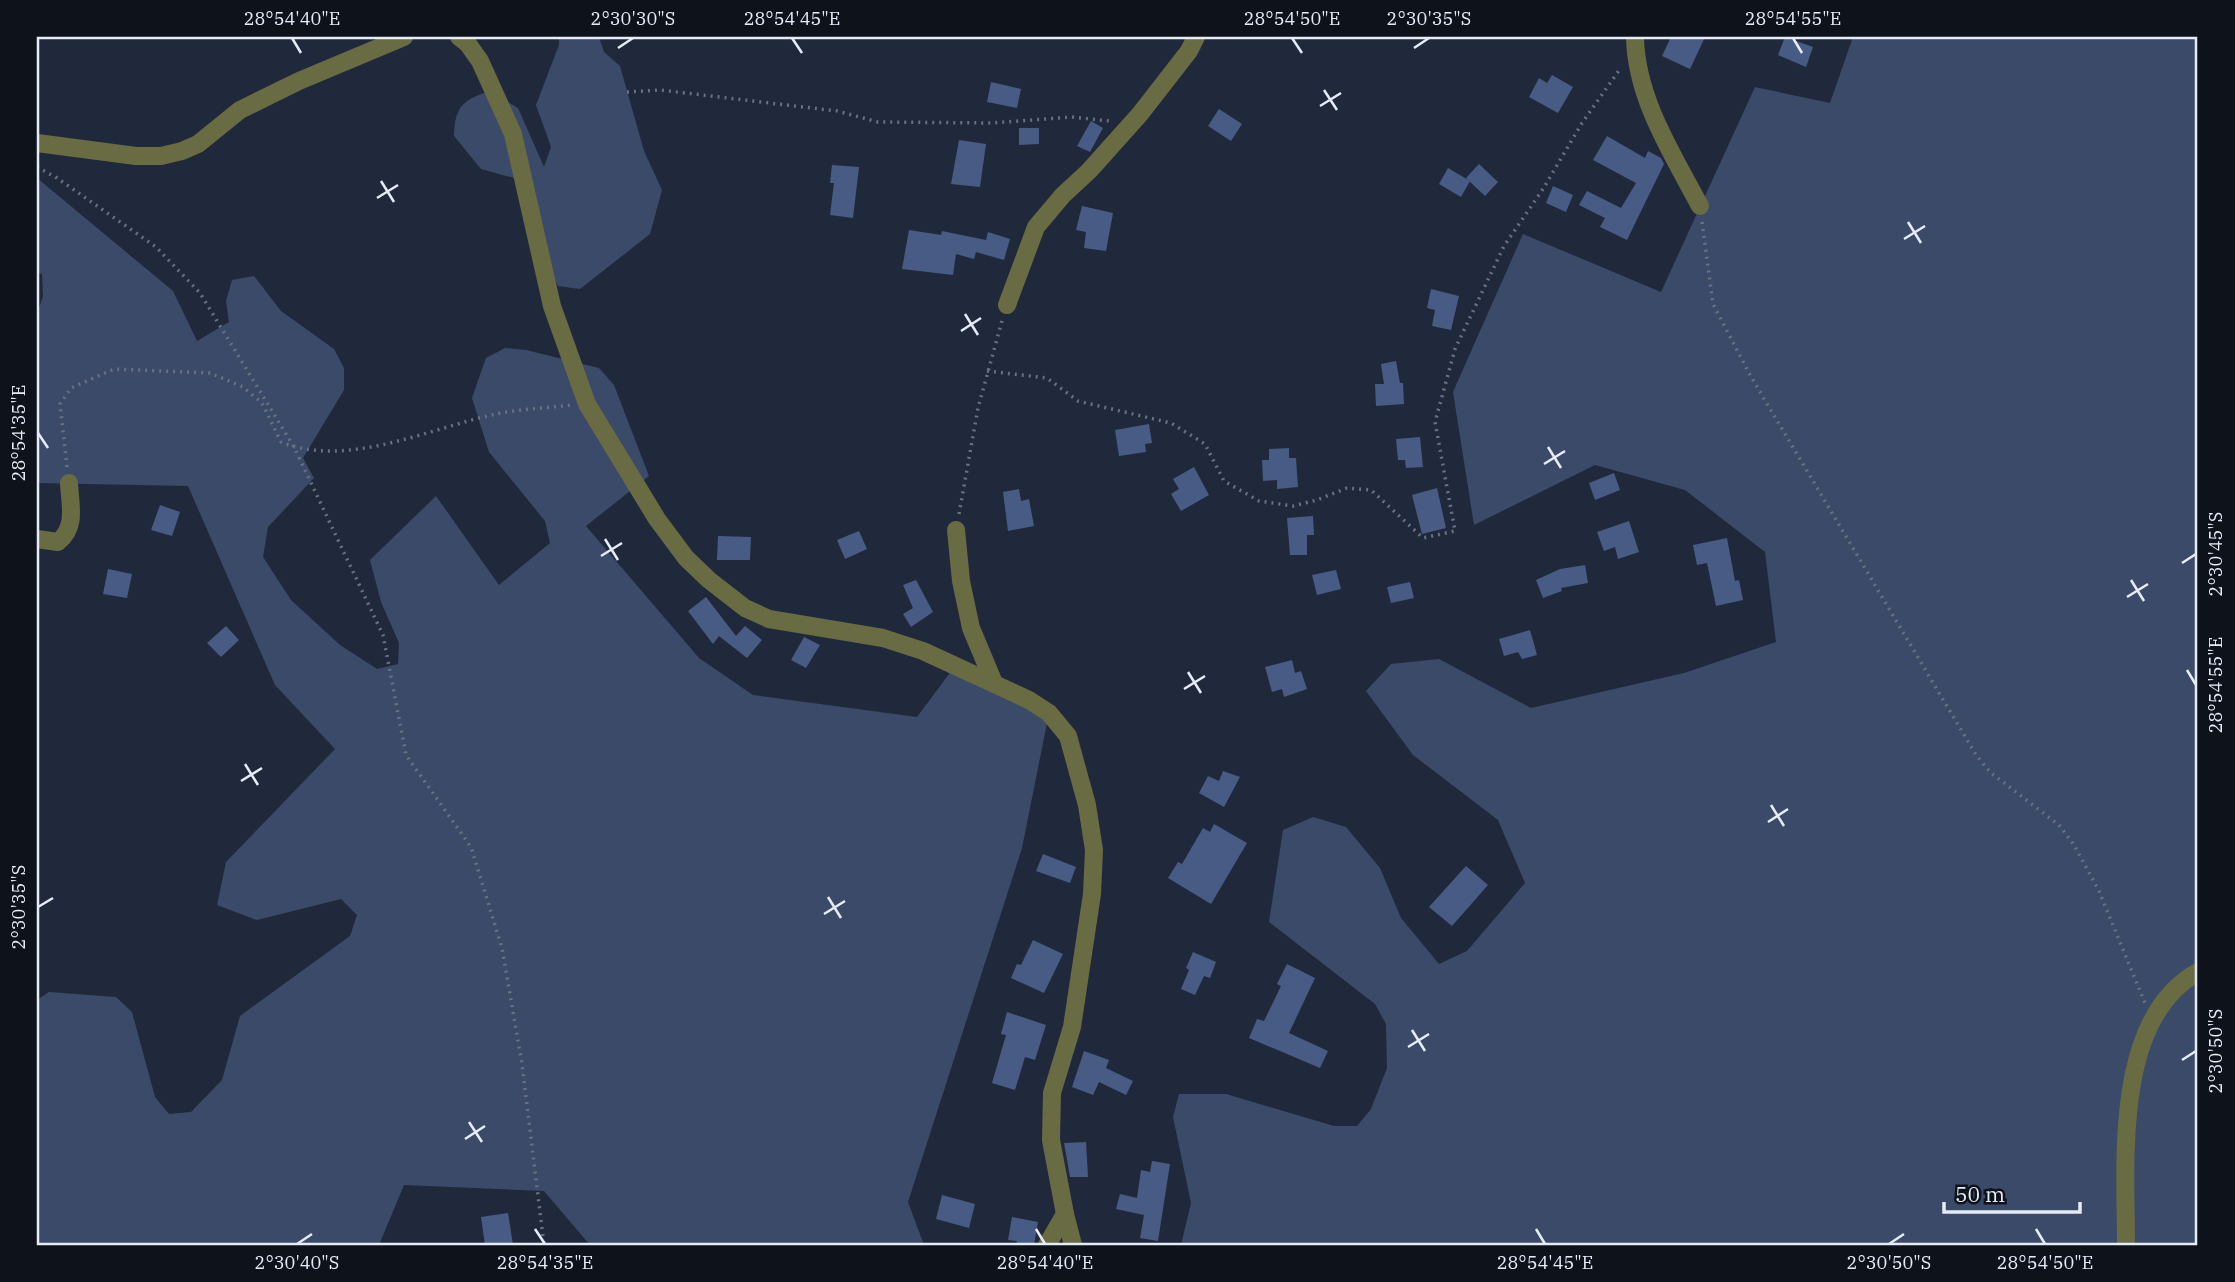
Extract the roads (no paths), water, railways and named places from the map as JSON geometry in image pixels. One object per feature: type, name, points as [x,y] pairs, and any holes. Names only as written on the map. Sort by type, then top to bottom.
[{"type":"street","points":[[37,143],[136,156],[161,156],[183,151],[198,144],[251,104],[404,37]]},
{"type":"street","points":[[459,37],[468,44],[480,61],[513,134],[552,306],[587,404],[672,541],[709,580],[745,608],[769,619],[883,638],[923,651],[1029,700],[1049,713],[1069,737],[1087,805],[1094,850],[1092,894],[1072,1027],[1052,1093],[1051,1140],[1073,1245]]},
{"type":"street","points":[[1007,305],[1036,227],[1129,127],[1189,51],[1196,37]]},
{"type":"street","points":[[1635,38],[1642,86],[1660,131],[1700,206]]},
{"type":"street","points":[[37,539],[58,542],[66,536],[71,527],[69,483]]},
{"type":"street","points":[[956,530],[961,581],[971,628],[994,683]]},
{"type":"street","points":[[2126,1245],[2128,1113],[2135,1066],[2152,1021],[2165,999],[2188,977],[2198,972]]},
{"type":"street","points":[[1046,1245],[1065,1214]]}]
